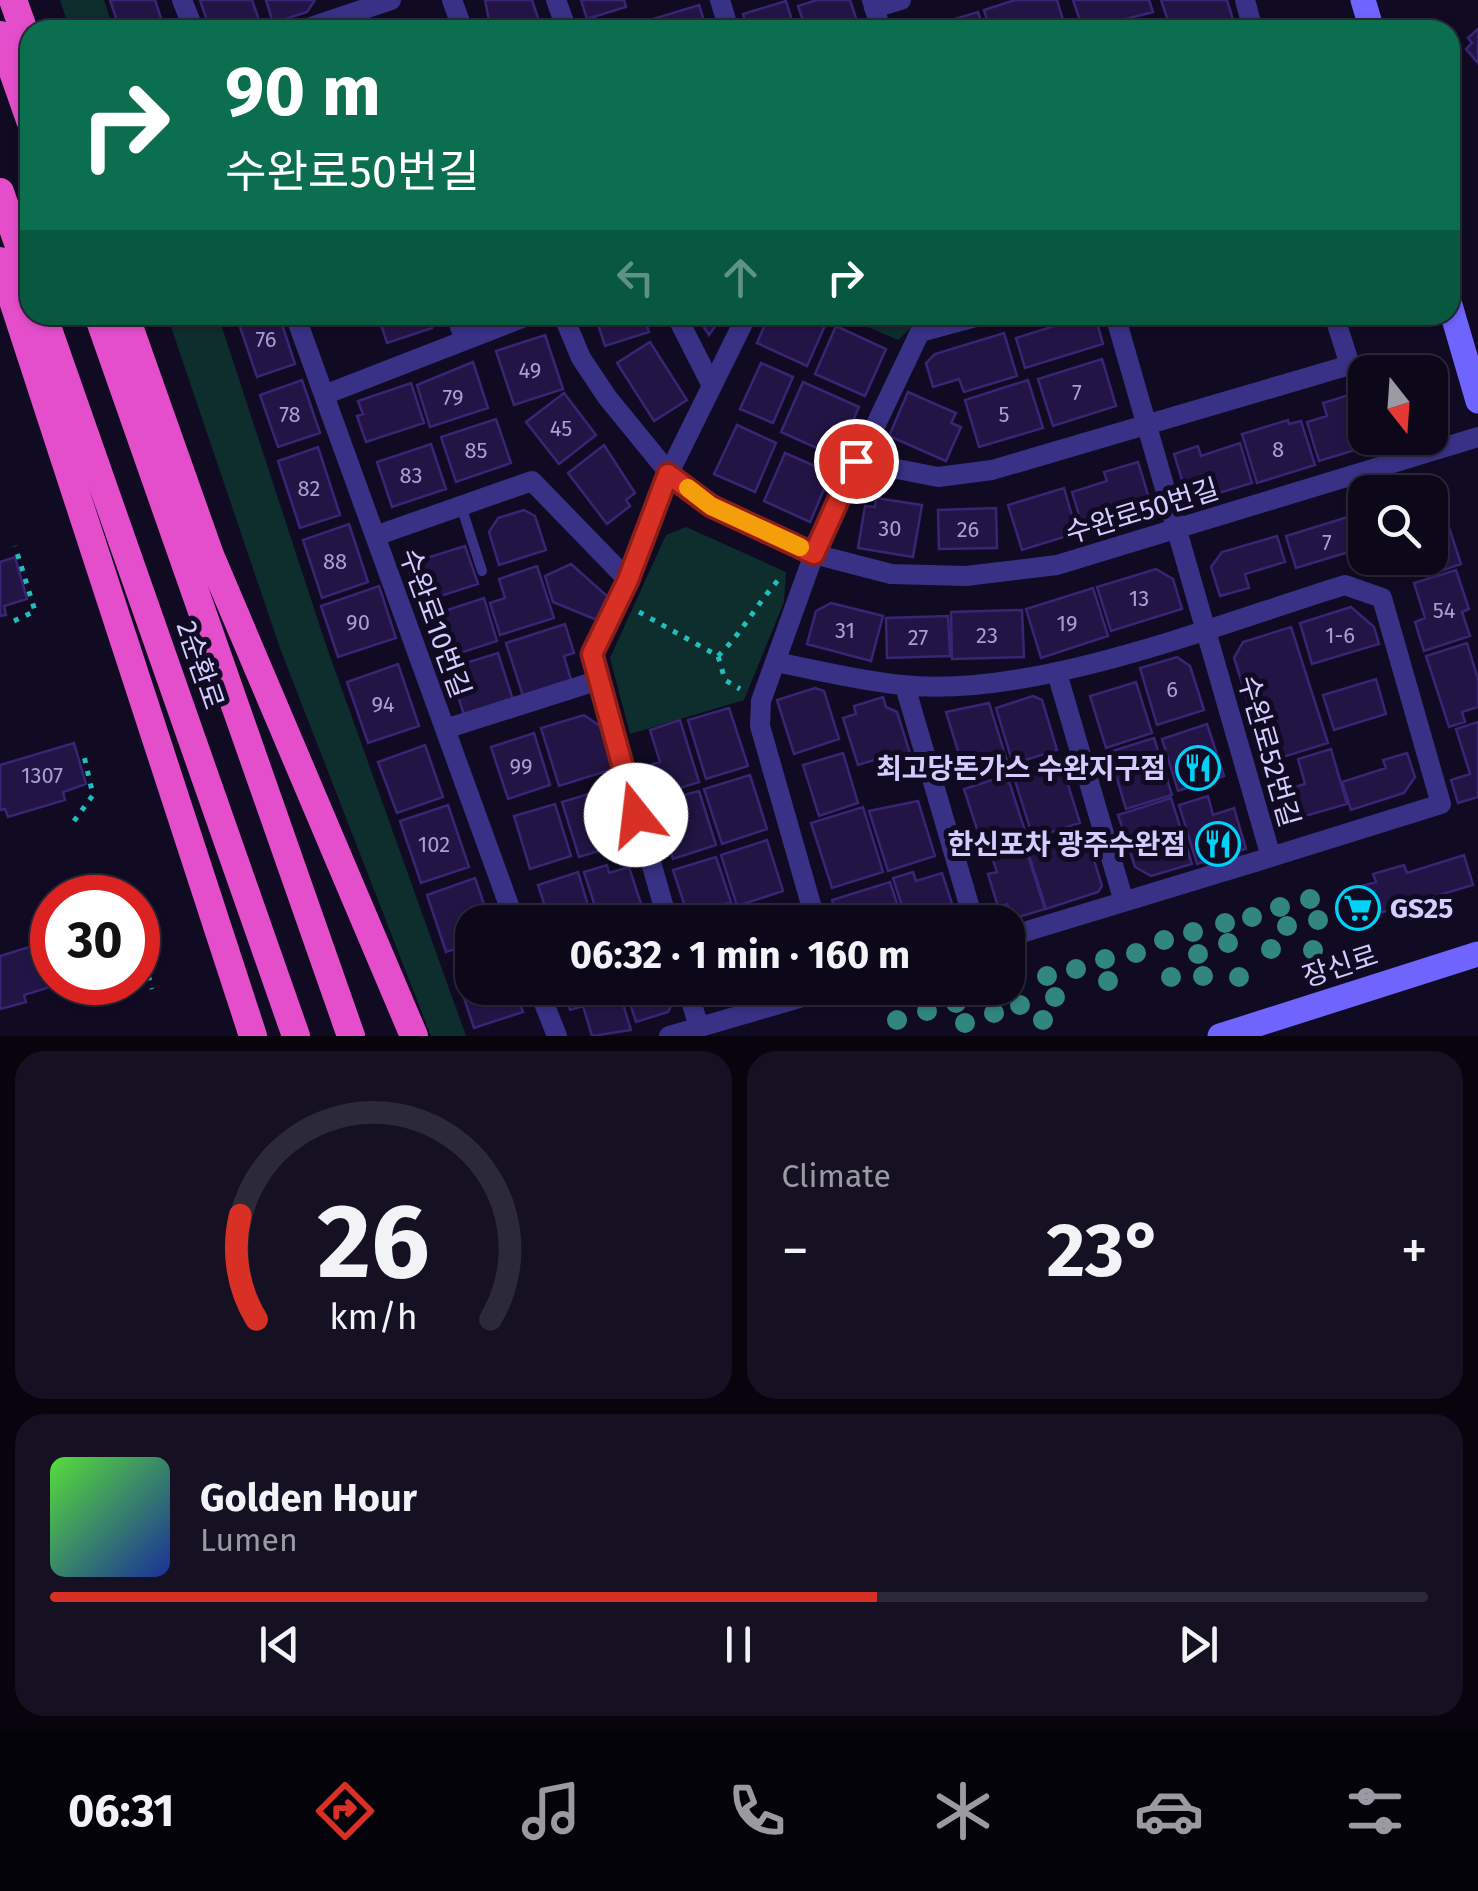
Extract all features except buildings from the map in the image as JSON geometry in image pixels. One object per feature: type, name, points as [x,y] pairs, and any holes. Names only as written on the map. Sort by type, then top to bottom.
[{"type":"highway","points":[[0,34],[20,91]]},
{"type":"highway","points":[[0,192],[20,249]]},
{"type":"highway","points":[[0,261],[20,322]]},
{"type":"highway","points":[[21,325],[253,1036]]},
{"type":"highway","name":"2순환로","points":[[47,325],[296,1036]]},
{"type":"highway","name":"2순환로","points":[[102,325],[351,1036]]},
{"type":"highway","points":[[129,325],[210,555],[414,1036]]},
{"type":"main road","points":[[1456,325],[1478,402]]},
{"type":"main road","name":"장신로","points":[[1220,1036],[1478,954]]},
{"type":"street","points":[[350,14],[391,0]]},
{"type":"street","points":[[873,4],[901,0]]},
{"type":"street","name":"수완로10번길","points":[[299,325],[510,905]]},
{"type":"street","points":[[459,325],[464,338]]},
{"type":"street","points":[[324,396],[501,325]]},
{"type":"street","name":"수완로50번길","points":[[567,325],[581,358],[668,474],[711,506],[814,554],[891,574],[966,576],[1057,566],[1478,437]]},
{"type":"street","points":[[681,325],[712,384]]},
{"type":"street","points":[[663,905],[596,682],[592,654],[628,580],[668,474],[742,325]]},
{"type":"street","points":[[811,905],[760,726],[761,702],[814,554],[856,461],[920,332],[946,325]]},
{"type":"street","name":"수완로52번길","points":[[1025,932],[1271,856],[1118,325]]},
{"type":"street","points":[[856,461],[938,477],[992,470],[1350,365],[1337,325]]},
{"type":"street","name":"수완로10번길","points":[[374,536],[532,481],[628,580]]},
{"type":"street","points":[[775,662],[904,686],[985,683],[1057,673],[1345,585],[1382,598],[1440,804],[1271,856]]},
{"type":"street","points":[[1057,673],[1124,902]]},
{"type":"street","name":"수완로10번길","points":[[444,729],[596,682]]},
{"type":"street","points":[[904,686],[969,905]]},
{"type":"street","points":[[545,1005],[557,1036]]},
{"type":"street","points":[[692,1005],[699,1027]]},
{"type":"street","points":[[669,1036],[775,1005]]},
{"type":"lane","points":[[462,506],[482,571]]},
{"type":"path","points":[[14,546],[35,611],[14,621]]},
{"type":"path","points":[[718,656],[742,632],[766,592],[786,572],[814,554]]},
{"type":"path","points":[[618,601],[718,656],[725,680],[761,702]]},
{"type":"path","points":[[74,821],[93,795],[84,756]]},
{"type":"green space","points":[[60,0],[104,0],[111,20],[67,20]]},
{"type":"green space","points":[[170,325],[221,325],[325,642],[466,1036],[431,1036],[281,651]]},
{"type":"green space","points":[[863,325],[914,325],[898,340]]},
{"type":"green space","points":[[686,527],[786,572],[784,602],[744,700],[630,734],[610,658],[666,535]]},
{"type":"slow traffic","points":[[688,488],[711,506],[800,547]]},
{"type":"place","name":"최고당돈가스 수완지구점","points":[[1198,768]]},
{"type":"place","name":"한신포차 광주수완점","points":[[1218,844]]},
{"type":"place","name":"GS25","points":[[1358,908]]},
{"type":"route","points":[[636,815],[596,682],[592,654],[628,580],[668,474],[711,506],[814,554],[856,461]]}]
